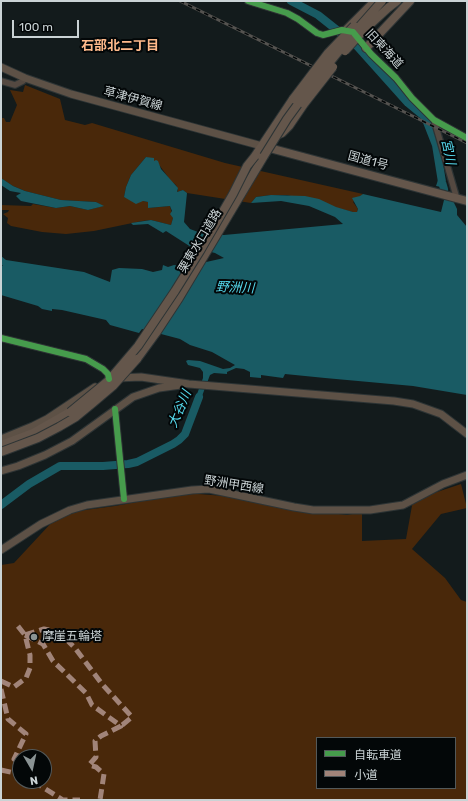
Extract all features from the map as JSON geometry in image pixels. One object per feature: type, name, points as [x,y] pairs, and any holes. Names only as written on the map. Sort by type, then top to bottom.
[{"type":"highway","points":[[343,30],[375,1]]},
{"type":"highway","name":"栗東水口道路","points":[[1,445],[33,433],[70,412],[109,380],[129,358],[175,291],[200,251],[233,194],[247,166],[293,99],[339,40],[382,1]]},
{"type":"highway","name":"栗東水口道路","points":[[1,452],[38,438],[76,417],[113,386],[128,370],[156,333],[179,298],[287,119],[334,56],[382,1]]},
{"type":"highway","points":[[262,146],[271,138],[282,133],[289,126],[304,104],[347,49],[364,30],[397,1]]},
{"type":"highway","points":[[368,51],[410,1]]},
{"type":"highway","name":"国道1号","points":[[262,146],[467,201]]},
{"type":"main road","name":"草津伊賀線","points":[[1,67],[25,78],[71,94],[262,146]]},
{"type":"main road","points":[[1,439],[46,419],[109,379],[141,377],[210,386],[394,401],[413,404],[441,414],[467,434]]},
{"type":"main road","points":[[1,471],[45,455],[72,441],[133,397],[149,390],[193,384]]},
{"type":"main road","name":"野洲甲西線","points":[[1,550],[41,524],[70,510],[87,504],[209,489],[313,510],[370,510],[403,505],[443,484],[467,475]]},
{"type":"street","points":[[248,1],[287,13],[317,33],[328,34],[343,30]]},
{"type":"street","name":"旧東海道","points":[[343,30],[353,32],[368,51],[396,78],[412,98],[434,120],[467,138]]},
{"type":"street","points":[[1,80],[15,84],[23,81],[25,78]]},
{"type":"street","points":[[434,120],[455,198]]},
{"type":"street","points":[[1,338],[86,359],[103,369],[108,374],[109,379]]},
{"type":"street","points":[[115,409],[124,499]]},
{"type":"shaded area","points":[[25,85],[60,99],[65,120],[85,125],[92,123],[225,163],[363,194],[353,202],[358,209],[357,212],[287,195],[256,197],[251,203],[187,193],[183,190],[177,192],[178,190],[176,185],[171,181],[160,166],[153,160],[146,157],[131,175],[124,197],[148,202],[148,208],[170,206],[173,218],[171,225],[151,220],[94,231],[66,234],[42,232],[11,226],[7,223],[8,218],[3,214],[9,210],[1,210],[1,205],[31,206],[33,204],[56,208],[70,206],[88,210],[103,206],[96,202],[61,200],[25,191],[13,186],[1,178],[1,118],[4,118],[6,122],[10,122],[17,105],[10,90],[23,92]]},
{"type":"shaded area","points":[[461,484],[467,508],[441,514],[412,549],[445,578],[461,600],[467,602],[467,800],[1,800],[1,565],[14,563],[53,521],[70,512],[115,506],[185,493],[251,498],[291,508],[347,515],[362,512],[362,541],[406,539],[413,500]]},
{"type":"water","name":"野洲川","points":[[146,157],[154,158],[154,161],[158,161],[161,169],[178,188],[177,192],[183,190],[187,193],[184,222],[190,229],[198,232],[224,235],[343,224],[335,217],[309,206],[281,201],[251,203],[256,197],[271,195],[305,196],[319,199],[336,207],[357,212],[358,209],[352,198],[363,194],[441,212],[444,200],[441,187],[436,186],[438,180],[443,180],[457,209],[457,215],[467,227],[467,395],[413,386],[285,374],[283,378],[261,375],[261,378],[250,377],[250,372],[244,369],[236,368],[227,372],[227,374],[214,373],[210,375],[196,408],[194,407],[194,402],[203,378],[203,372],[200,368],[188,365],[186,361],[200,361],[223,369],[230,368],[235,365],[212,352],[190,345],[180,339],[142,329],[139,333],[110,325],[106,320],[62,310],[52,309],[52,311],[42,309],[38,306],[1,295],[1,266],[3,266],[1,264],[1,256],[6,260],[84,272],[110,282],[112,270],[119,268],[142,269],[153,272],[162,270],[163,265],[168,267],[174,265],[184,267],[224,258],[215,253],[191,247],[166,231],[163,233],[148,224],[133,225],[131,223],[151,220],[171,225],[173,218],[170,214],[172,211],[170,206],[148,208],[148,202],[143,201],[136,204],[124,197],[131,175]]},
{"type":"water","points":[[1,178],[13,186],[25,191],[61,200],[96,202],[104,206],[88,210],[70,206],[56,208],[21,201],[16,196],[21,193],[10,191],[1,185]]},
{"type":"waterway","name":"宮川","points":[[291,1],[318,15],[357,46],[408,103],[425,117],[436,145],[444,189]]},
{"type":"waterway","name":"大谷川","points":[[1,505],[29,484],[60,466],[103,466],[128,464],[137,462],[173,444],[185,434],[199,397]]},
{"type":"railway","points":[[180,1],[467,143]]},
{"type":"marked path","points":[[1,681],[14,687],[26,678],[30,668],[30,655],[25,635],[17,625]]},
{"type":"marked path","points":[[25,635],[44,629],[59,632],[75,648],[102,684],[132,717],[121,726]]},
{"type":"marked path","points":[[25,635],[43,644],[53,661],[86,693],[92,705],[121,726],[101,736],[95,741],[96,757],[89,765],[96,767],[104,774],[100,800]]},
{"type":"marked path","points":[[1,689],[8,719],[26,734],[19,749]]},
{"type":"marked path","points":[[1,770],[12,772]]},
{"type":"marked path","points":[[46,789],[63,800],[80,800]]},
{"type":"cycle path","points":[[248,1],[287,13],[317,33],[323,35],[342,30],[353,32],[371,54],[396,78],[412,98],[434,120],[467,138]]},
{"type":"cycle path","points":[[1,338],[86,359],[103,369],[108,374],[109,379]]},
{"type":"cycle path","points":[[115,409],[124,499]]},
{"type":"place","name":"摩崖五輪塔","points":[[34,637]]},
{"type":"district","name":"石部北二丁目","points":[[120,46]]}]
